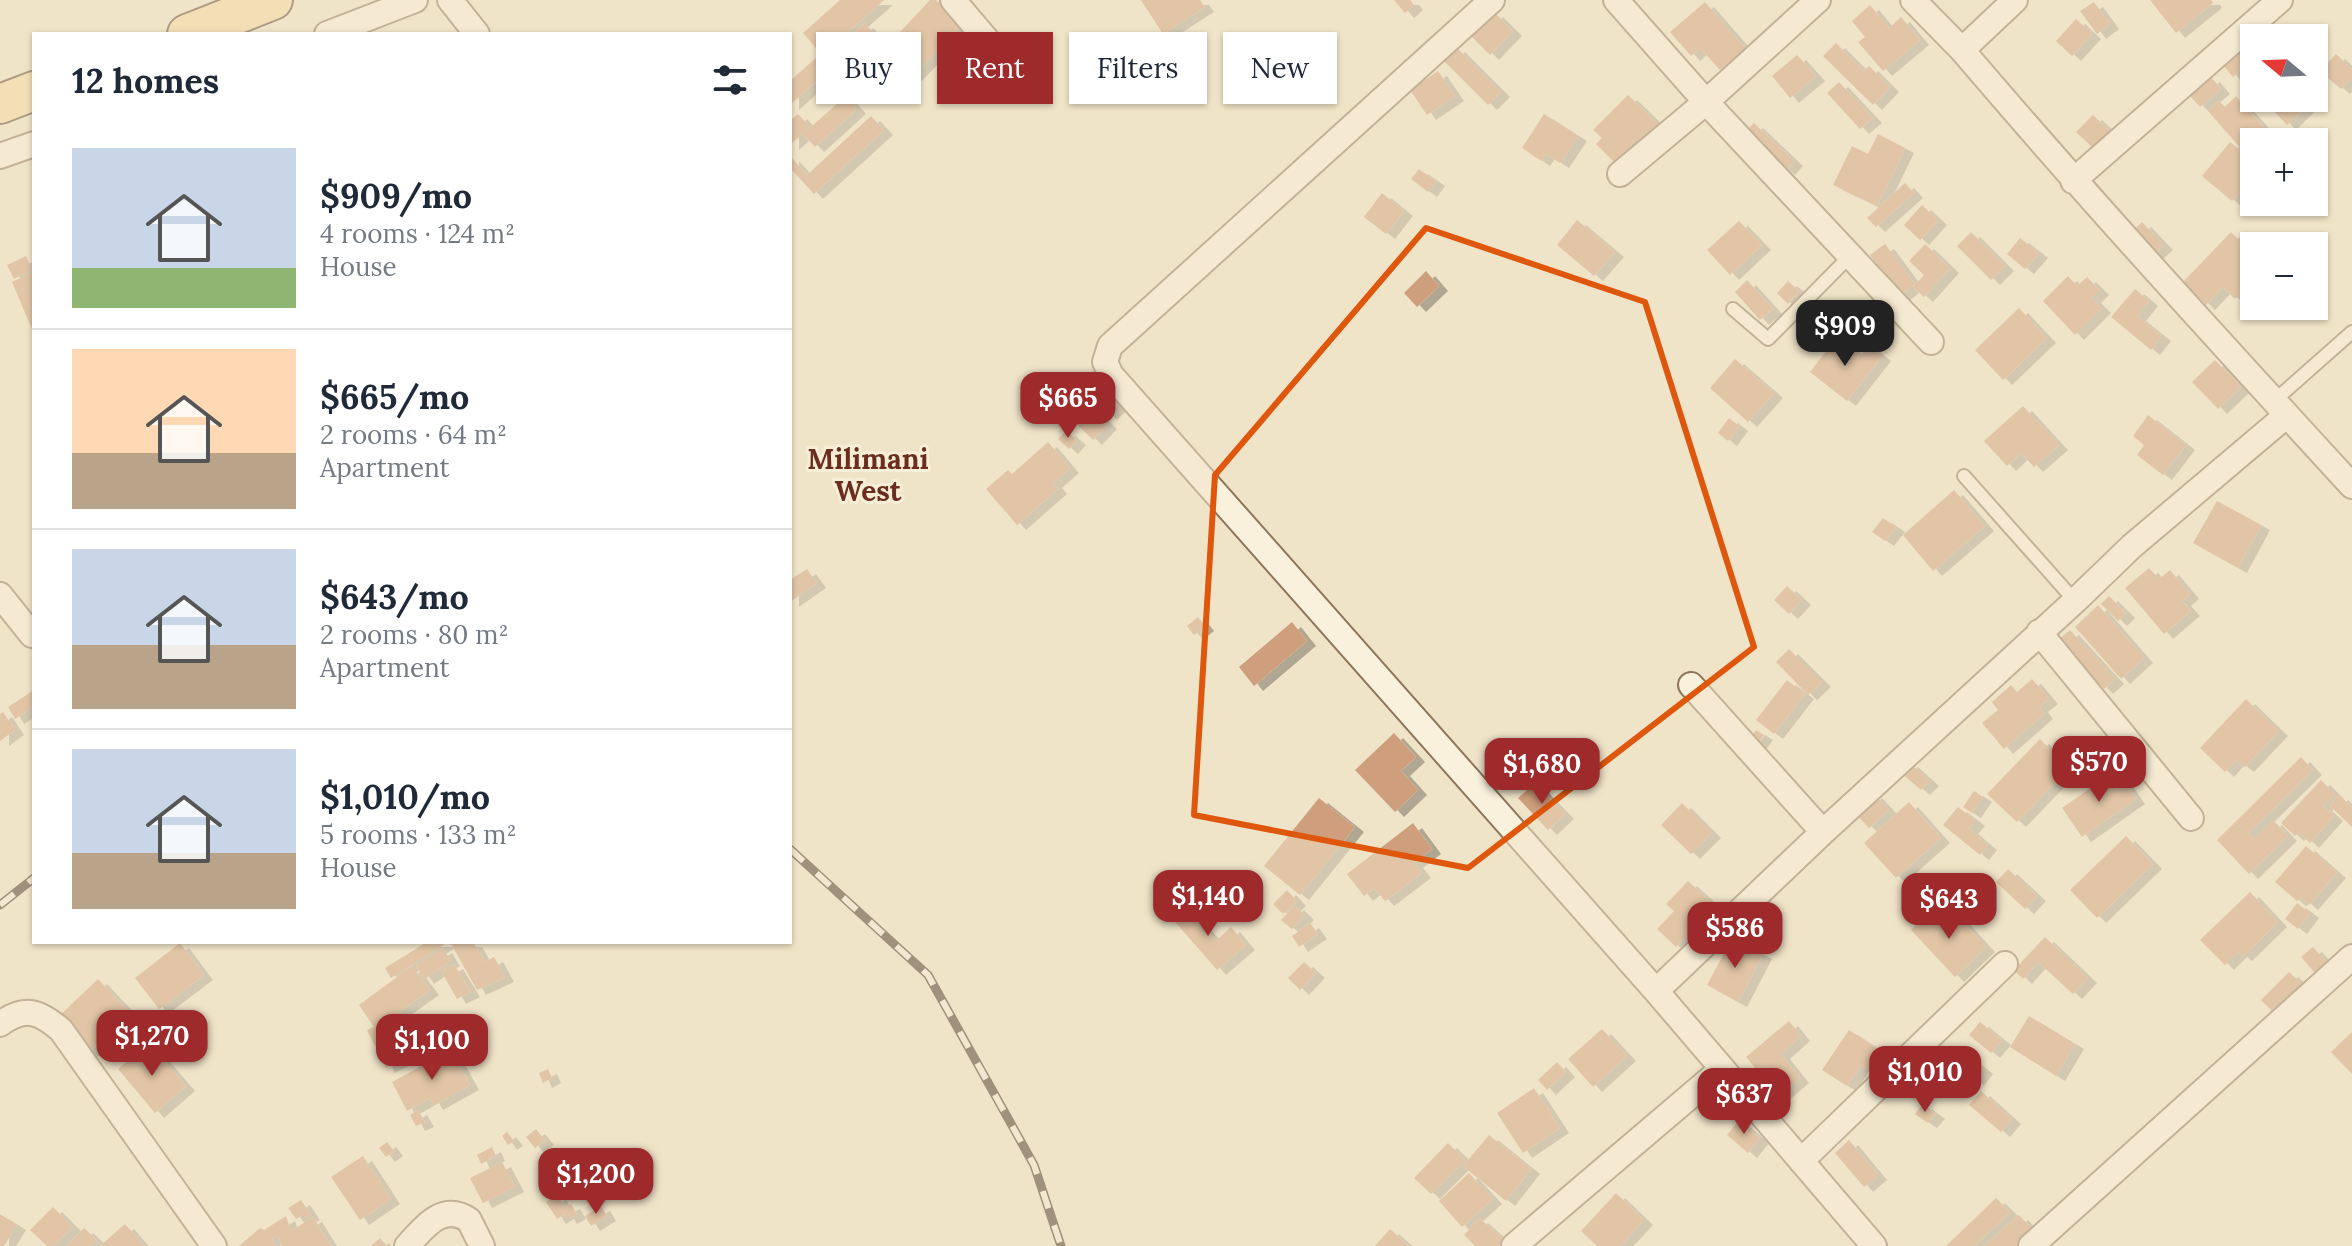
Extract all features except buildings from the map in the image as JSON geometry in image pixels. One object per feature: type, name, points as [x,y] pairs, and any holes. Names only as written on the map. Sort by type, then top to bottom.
[{"type":"main road","points":[[192,32],[273,0]]},
{"type":"main road","points":[[0,104],[32,92]]},
{"type":"street","points":[[332,32],[415,0]]},
{"type":"street","points":[[450,0],[475,32]]},
{"type":"street","points":[[953,0],[980,32]]},
{"type":"street","points":[[1492,0],[1110,346],[1105,362],[1111,375],[1656,991],[1874,1246]]},
{"type":"street","points":[[1616,0],[1706,102],[1931,342]]},
{"type":"street","points":[[1620,174],[1706,102],[1818,0]]},
{"type":"street","points":[[1913,0],[1962,50],[2073,181],[2159,271],[2352,486]]},
{"type":"street","points":[[1962,50],[2015,0]]},
{"type":"street","points":[[2073,181],[2280,0]]},
{"type":"street","points":[[0,156],[32,145]]},
{"type":"street","points":[[1656,991],[2281,408]]},
{"type":"street","points":[[0,595],[32,635]]},
{"type":"street","points":[[2039,632],[2191,818]]},
{"type":"street","points":[[1691,685],[1823,832]]},
{"type":"street","points":[[2031,1246],[2352,957]]},
{"type":"street","points":[[1801,1161],[2005,964]]},
{"type":"street","points":[[0,1024],[21,1012],[33,1013],[47,1018],[61,1030],[214,1246]]},
{"type":"street","points":[[1514,1246],[1722,1069]]},
{"type":"street","points":[[407,1246],[434,1218],[452,1213],[469,1220],[482,1246]]},
{"type":"lane","points":[[1733,309],[1768,339],[1851,255]]},
{"type":"lane","points":[[2281,408],[2352,332]]},
{"type":"lane","points":[[1964,476],[2075,601]]},
{"type":"highlighted area","points":[[1426,228],[1645,302],[1754,647],[1468,868],[1194,815],[1215,475]]},
{"type":"railway","points":[[792,851],[928,975],[1034,1165],[1061,1246]]},
{"type":"railway","points":[[0,905],[32,880]]},
{"type":"district","name":"Milimani West","points":[[868,475]]}]
